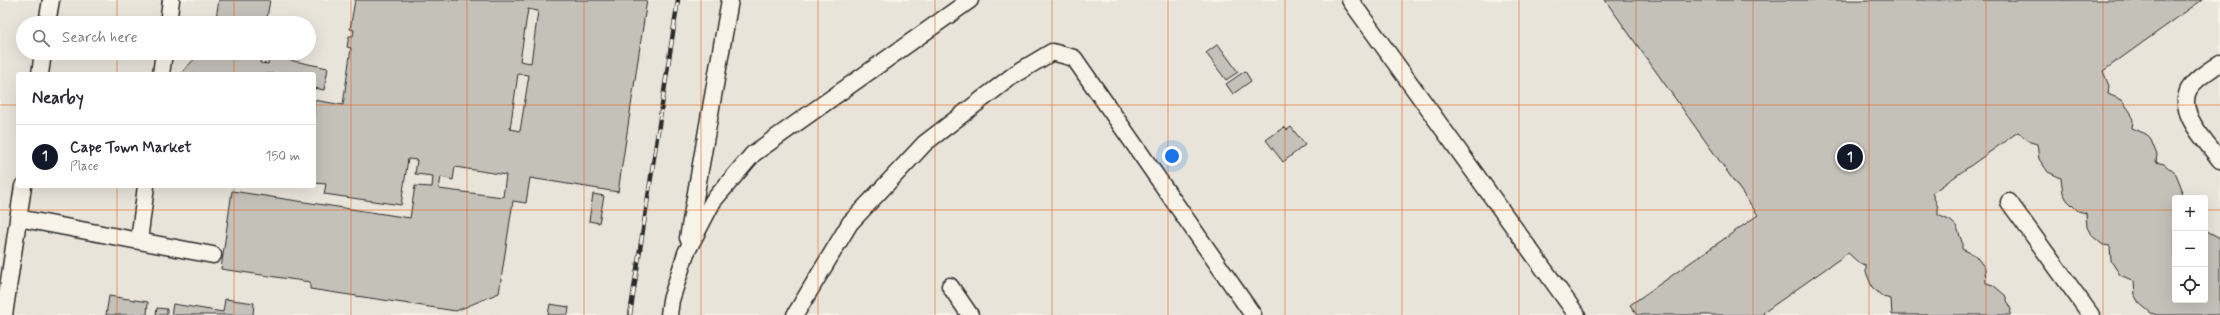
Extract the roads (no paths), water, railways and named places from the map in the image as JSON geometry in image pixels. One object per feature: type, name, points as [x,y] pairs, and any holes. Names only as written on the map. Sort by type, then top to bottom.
[{"type":"lane","points":[[48,16],[51,0]]},
{"type":"lane","points":[[169,16],[171,0]]},
{"type":"lane","points":[[669,315],[671,300],[686,253],[730,0]]},
{"type":"lane","points":[[686,253],[713,201],[753,154],[970,0]]},
{"type":"lane","points":[[1350,0],[1576,315]]},
{"type":"lane","points":[[795,315],[850,223],[925,144],[1015,74],[1052,52],[1074,58],[1253,315]]},
{"type":"lane","points":[[40,72],[42,60]]},
{"type":"lane","points":[[162,72],[163,60]]},
{"type":"lane","points":[[2220,62],[2196,81],[2189,89],[2185,101],[2188,114],[2220,160]]},
{"type":"lane","points":[[4,315],[23,188]]},
{"type":"lane","points":[[139,241],[146,188]]},
{"type":"lane","points":[[2009,202],[2091,315]]},
{"type":"lane","points":[[18,218],[213,255]]},
{"type":"lane","points":[[950,286],[970,315]]},
{"type":"railway","points":[[630,315],[678,0]]},
{"type":"place","name":"Cape Town Market","points":[[1850,157]]}]
